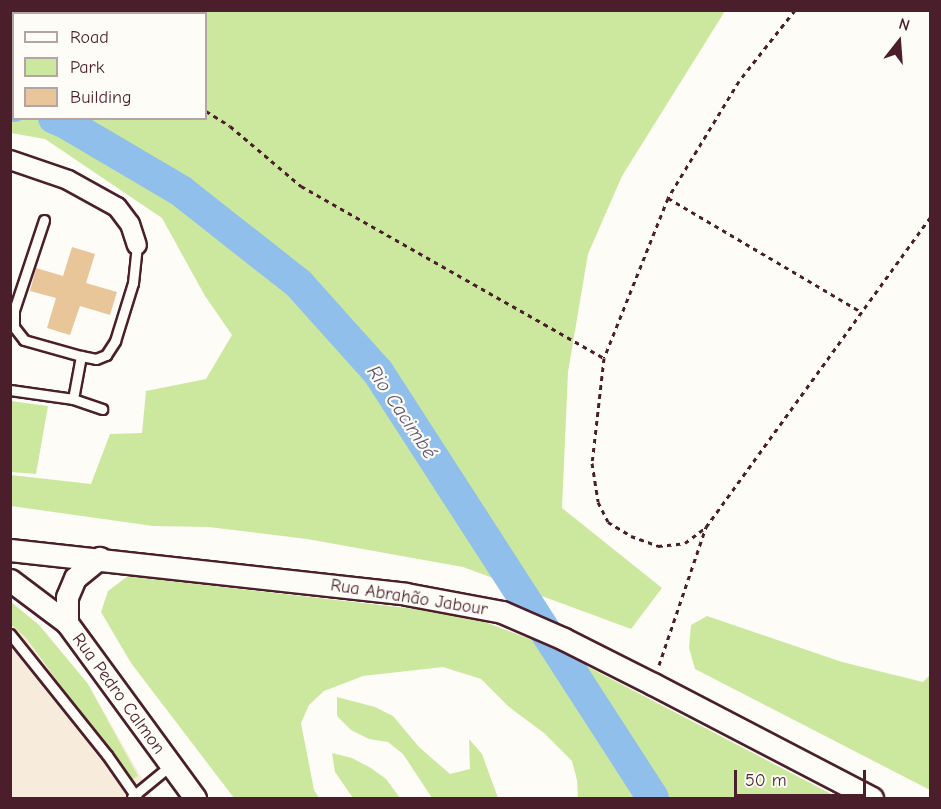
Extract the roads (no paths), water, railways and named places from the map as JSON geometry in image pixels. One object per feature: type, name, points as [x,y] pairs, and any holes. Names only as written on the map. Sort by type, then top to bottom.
[{"type":"street","points":[[10,160],[68,180],[117,207],[130,224],[136,245]]},
{"type":"street","name":"Rua Abrahão Jabour","points":[[10,550],[100,558],[406,594],[502,612],[564,639],[872,798]]},
{"type":"street","name":"Rua Pedro Calmon","points":[[100,558],[75,578],[68,597],[67,623],[195,798]]},
{"type":"street","points":[[10,580],[67,623]]},
{"type":"lane","points":[[44,220],[14,310],[14,327],[24,340],[81,356],[96,359],[105,355],[115,341],[133,283],[136,245]]},
{"type":"lane","points":[[73,399],[81,356]]},
{"type":"lane","points":[[10,390],[73,399],[102,409]]},
{"type":"lane","points":[[10,634],[107,755],[134,797],[171,765]]},
{"type":"waterway","name":"Rio Cacimbé","points":[[59,120],[181,191],[299,284],[378,372],[653,798]]}]
